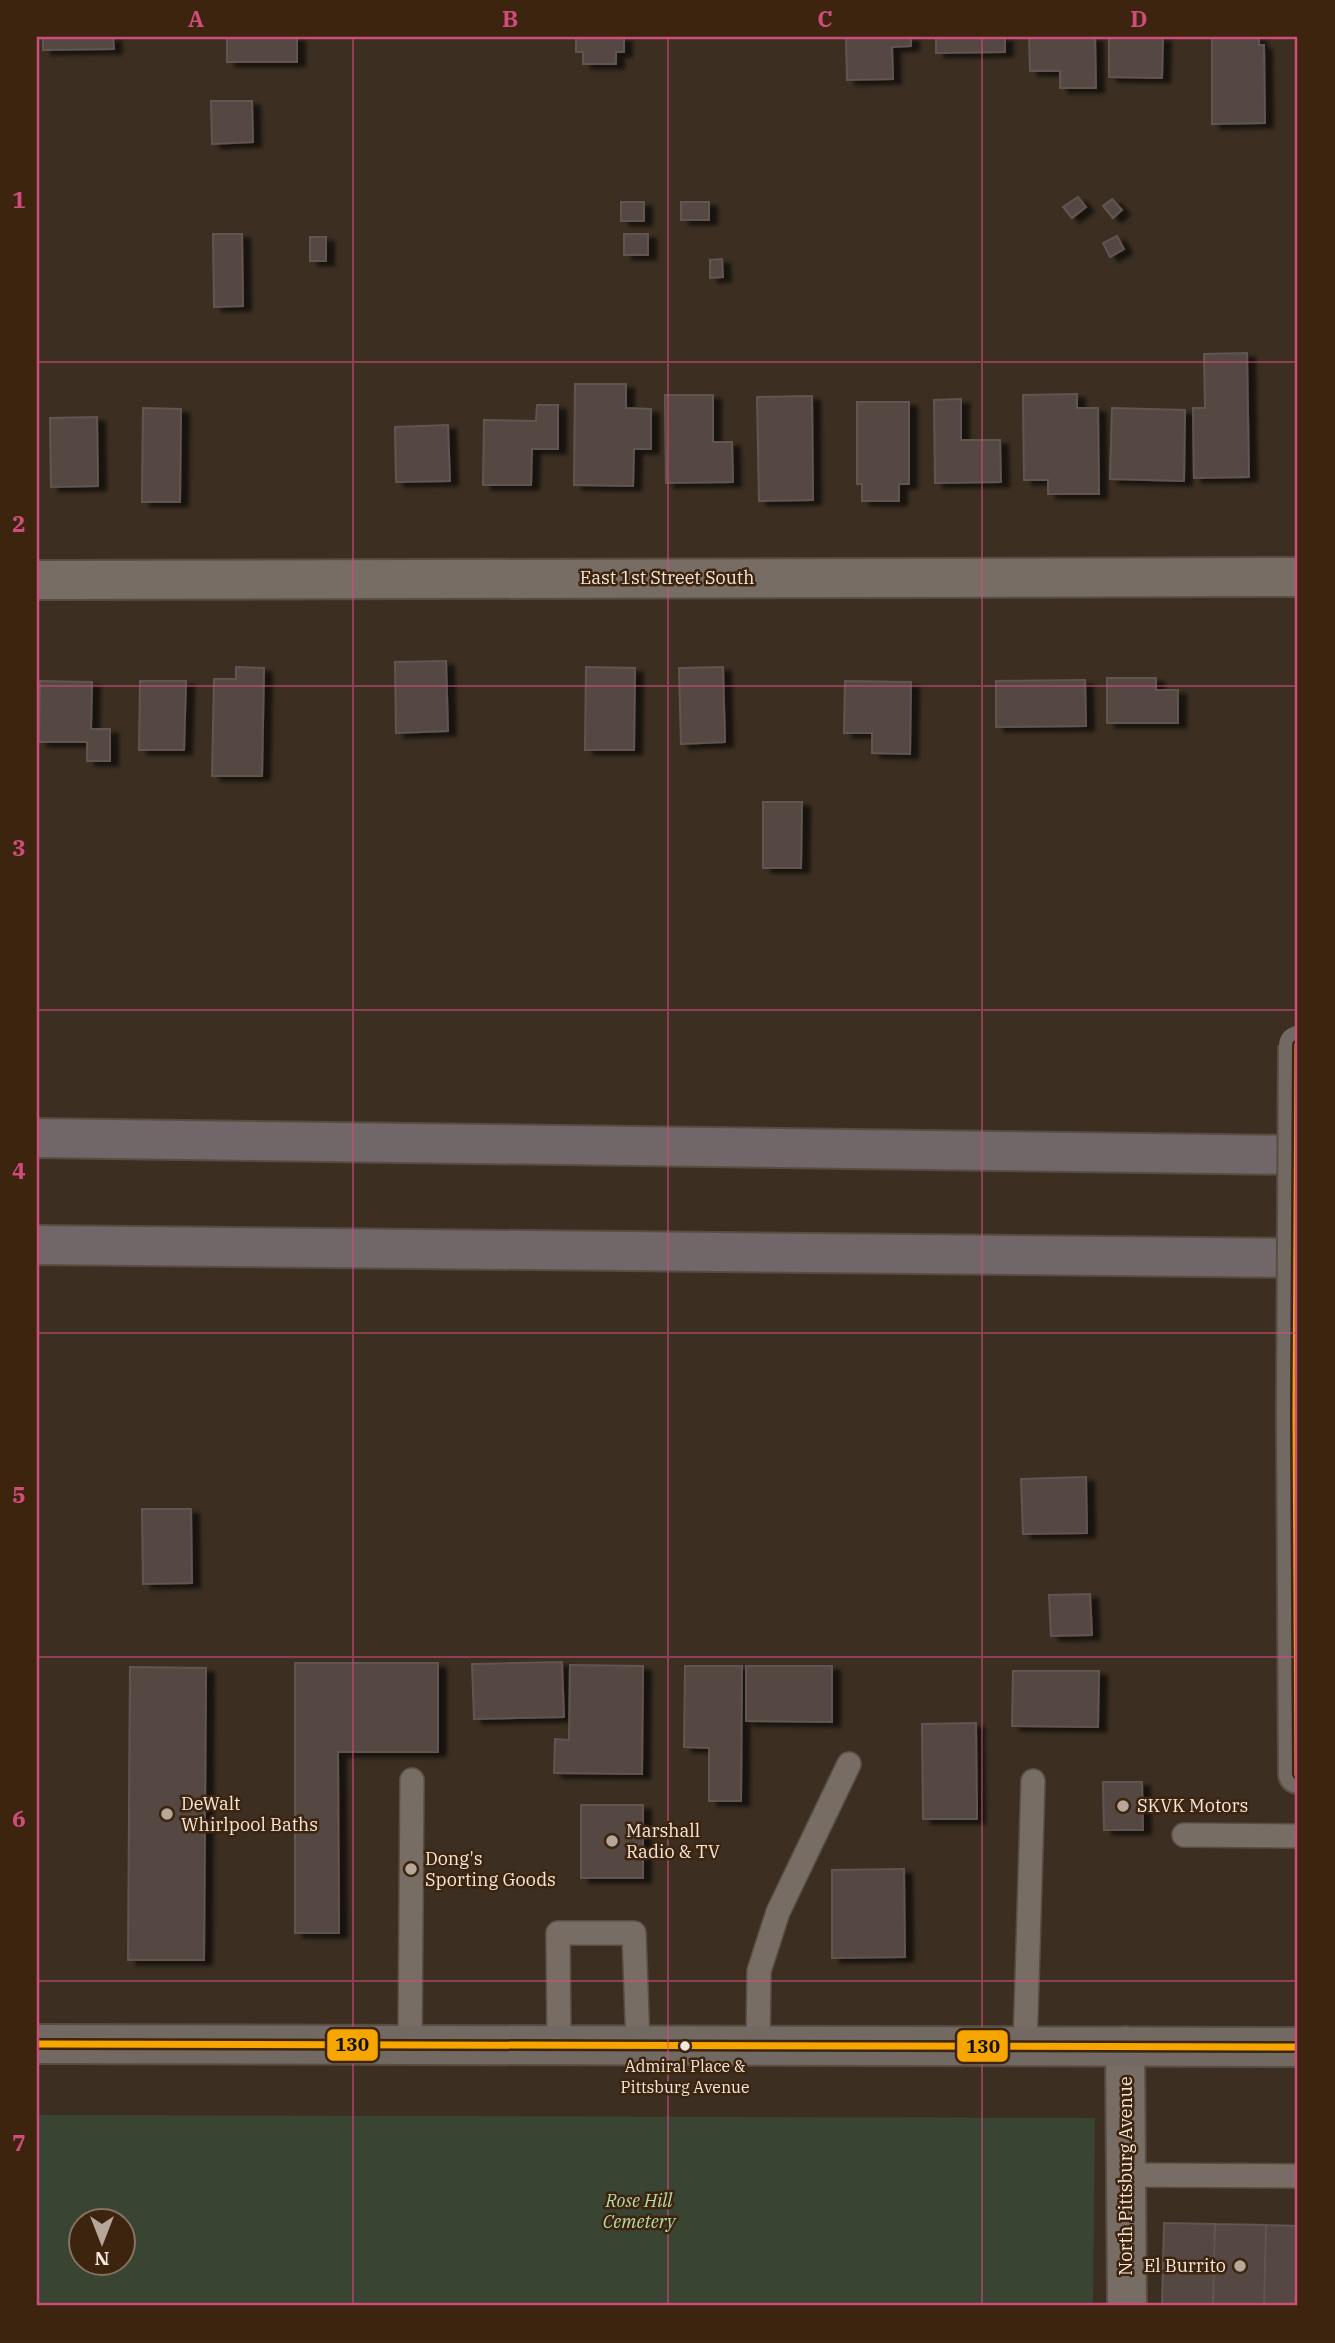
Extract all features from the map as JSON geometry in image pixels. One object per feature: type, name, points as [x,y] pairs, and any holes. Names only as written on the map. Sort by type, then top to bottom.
[{"type":"highway","points":[[37,1138],[1298,1155]]},
{"type":"highway","points":[[37,1245],[1298,1258]]},
{"type":"main road","points":[[1298,1045],[1298,1774]]},
{"type":"main road","points":[[37,2044],[1298,2047]]},
{"type":"street","name":"East 1st Street South","points":[[37,580],[1298,577]]},
{"type":"street","name":"North Pittsburg Avenue","points":[[1125,2046],[1127,2306]]},
{"type":"lane","points":[[758,2046],[759,1971],[778,1912],[849,1764]]},
{"type":"lane","points":[[410,2045],[412,1780]]},
{"type":"lane","points":[[1026,2046],[1033,1781]]},
{"type":"lane","points":[[1184,1835],[1298,1836]]},
{"type":"lane","points":[[559,2046],[558,1933],[634,1933],[639,2046]]},
{"type":"lane","points":[[1126,2175],[1298,2176]]},
{"type":"green space","name":"Rose Hill Cemetery","points":[[37,2115],[1095,2118],[1093,2306],[37,2306]]},
{"type":"building","points":[[43,37],[113,37],[114,49],[43,50]]},
{"type":"building","points":[[227,37],[297,37],[297,62],[227,62]]},
{"type":"building","points":[[576,37],[624,37],[624,52],[616,52],[616,64],[583,64],[583,52],[576,52]]},
{"type":"building","points":[[846,37],[911,37],[911,46],[892,47],[893,79],[847,80]]},
{"type":"building","points":[[936,37],[1005,37],[1005,52],[936,53]]},
{"type":"building","points":[[1029,37],[1095,37],[1096,88],[1060,88],[1060,71],[1030,71]]},
{"type":"building","points":[[1109,37],[1163,37],[1162,78],[1109,77]]},
{"type":"building","points":[[1212,37],[1259,37],[1259,45],[1264,45],[1265,123],[1212,124]]},
{"type":"building","points":[[211,101],[252,101],[253,142],[212,144]]},
{"type":"building","points":[[1078,197],[1086,207],[1072,218],[1063,207]]},
{"type":"building","points":[[1112,199],[1122,210],[1113,218],[1103,206]]},
{"type":"building","points":[[621,202],[644,202],[644,221],[621,221]]},
{"type":"building","points":[[681,202],[709,202],[709,220],[681,220]]},
{"type":"building","points":[[213,234],[242,234],[243,306],[214,307]]},
{"type":"building","points":[[624,234],[648,234],[648,255],[624,255]]},
{"type":"building","points":[[1117,236],[1124,249],[1110,257],[1103,243]]},
{"type":"building","points":[[310,237],[326,237],[326,261],[310,261]]},
{"type":"building","points":[[722,259],[723,277],[710,278],[710,260]]},
{"type":"building","points":[[1247,353],[1249,477],[1194,478],[1193,408],[1205,408],[1204,354]]},
{"type":"building","points":[[575,384],[626,384],[626,408],[651,409],[651,449],[634,449],[633,486],[574,485]]},
{"type":"building","points":[[1077,394],[1077,408],[1098,408],[1099,494],[1048,494],[1048,480],[1024,480],[1023,395]]},
{"type":"building","points":[[665,395],[713,395],[713,442],[732,442],[733,482],[666,483]]},
{"type":"building","points":[[812,396],[813,500],[759,501],[757,397]]},
{"type":"building","points":[[961,399],[961,440],[1000,440],[1001,482],[935,483],[934,400]]},
{"type":"building","points":[[857,402],[909,402],[909,484],[899,484],[899,501],[862,501],[862,484],[857,484]]},
{"type":"building","points":[[537,405],[558,405],[558,449],[532,449],[531,485],[483,485],[484,420],[536,421]]},
{"type":"building","points":[[143,408],[181,409],[180,502],[142,502]]},
{"type":"building","points":[[1112,408],[1185,410],[1184,481],[1110,479]]},
{"type":"building","points":[[97,417],[98,486],[51,487],[50,418]]},
{"type":"building","points":[[448,425],[450,481],[396,482],[395,427]]},
{"type":"building","points":[[446,661],[448,731],[396,733],[395,662]]},
{"type":"building","points":[[236,667],[264,668],[262,776],[212,776],[214,679],[236,679]]},
{"type":"building","points":[[586,667],[635,668],[634,750],[585,750]]},
{"type":"building","points":[[723,667],[725,742],[681,744],[679,668]]},
{"type":"building","points":[[1107,678],[1156,678],[1156,690],[1178,690],[1178,723],[1107,723]]},
{"type":"building","points":[[1085,680],[1086,726],[996,727],[996,681]]},
{"type":"building","points":[[40,681],[92,682],[91,729],[110,729],[110,761],[87,761],[87,742],[39,742]]},
{"type":"building","points":[[140,681],[186,681],[184,750],[139,750]]},
{"type":"building","points":[[845,681],[911,682],[910,754],[872,753],[872,733],[844,733]]},
{"type":"building","points":[[763,802],[802,802],[801,868],[763,868]]},
{"type":"building","points":[[1086,1477],[1087,1533],[1023,1534],[1021,1479]]},
{"type":"building","points":[[142,1509],[191,1509],[192,1583],[143,1584]]},
{"type":"building","points":[[1090,1594],[1092,1635],[1051,1636],[1049,1595]]},
{"type":"building","points":[[562,1662],[564,1717],[474,1719],[472,1664]]},
{"type":"building","points":[[295,1663],[438,1663],[438,1752],[338,1752],[339,1933],[295,1933]]},
{"type":"building","points":[[570,1665],[643,1666],[642,1774],[554,1773],[555,1739],[569,1740]]},
{"type":"building","points":[[685,1666],[742,1666],[741,1801],[709,1801],[709,1748],[684,1747]]},
{"type":"building","points":[[746,1666],[832,1666],[832,1722],[746,1721]]},
{"type":"building","name":"DeWalt Whirlpool Baths","points":[[130,1667],[206,1668],[204,1960],[128,1960]]},
{"type":"building","points":[[1013,1671],[1099,1671],[1098,1727],[1012,1726]]},
{"type":"building","points":[[976,1723],[977,1819],[923,1819],[922,1724]]},
{"type":"building","name":"SKVK Motors","points":[[1103,1782],[1142,1782],[1143,1830],[1104,1830]]},
{"type":"building","name":"Marshall Radio & TV","points":[[581,1805],[643,1805],[643,1878],[581,1878]]},
{"type":"building","points":[[904,1869],[905,1957],[832,1958],[832,1870]]},
{"type":"building","points":[[1164,2223],[1215,2224],[1213,2306],[1162,2306]]},
{"type":"building","name":"El Burrito","points":[[1215,2224],[1266,2225],[1264,2306],[1213,2306]]},
{"type":"building","points":[[1266,2225],[1298,2226],[1298,2306],[1264,2306]]},
{"type":"transit line","name":"130","points":[[1298,1045],[1298,1774]]},
{"type":"transit line","name":"130","points":[[37,2044],[1298,2047]]},
{"type":"place","name":"SKVK Motors","points":[[1123,1806]]},
{"type":"place","name":"DeWalt Whirlpool Baths","points":[[167,1814]]},
{"type":"place","name":"Marshall Radio & TV","points":[[612,1841]]},
{"type":"place","name":"Dong's Sporting Goods","points":[[411,1869]]},
{"type":"place","name":"Admiral Place & Pittsburg Avenue","points":[[685,2046]]},
{"type":"place","name":"El Burrito","points":[[1240,2266]]}]
